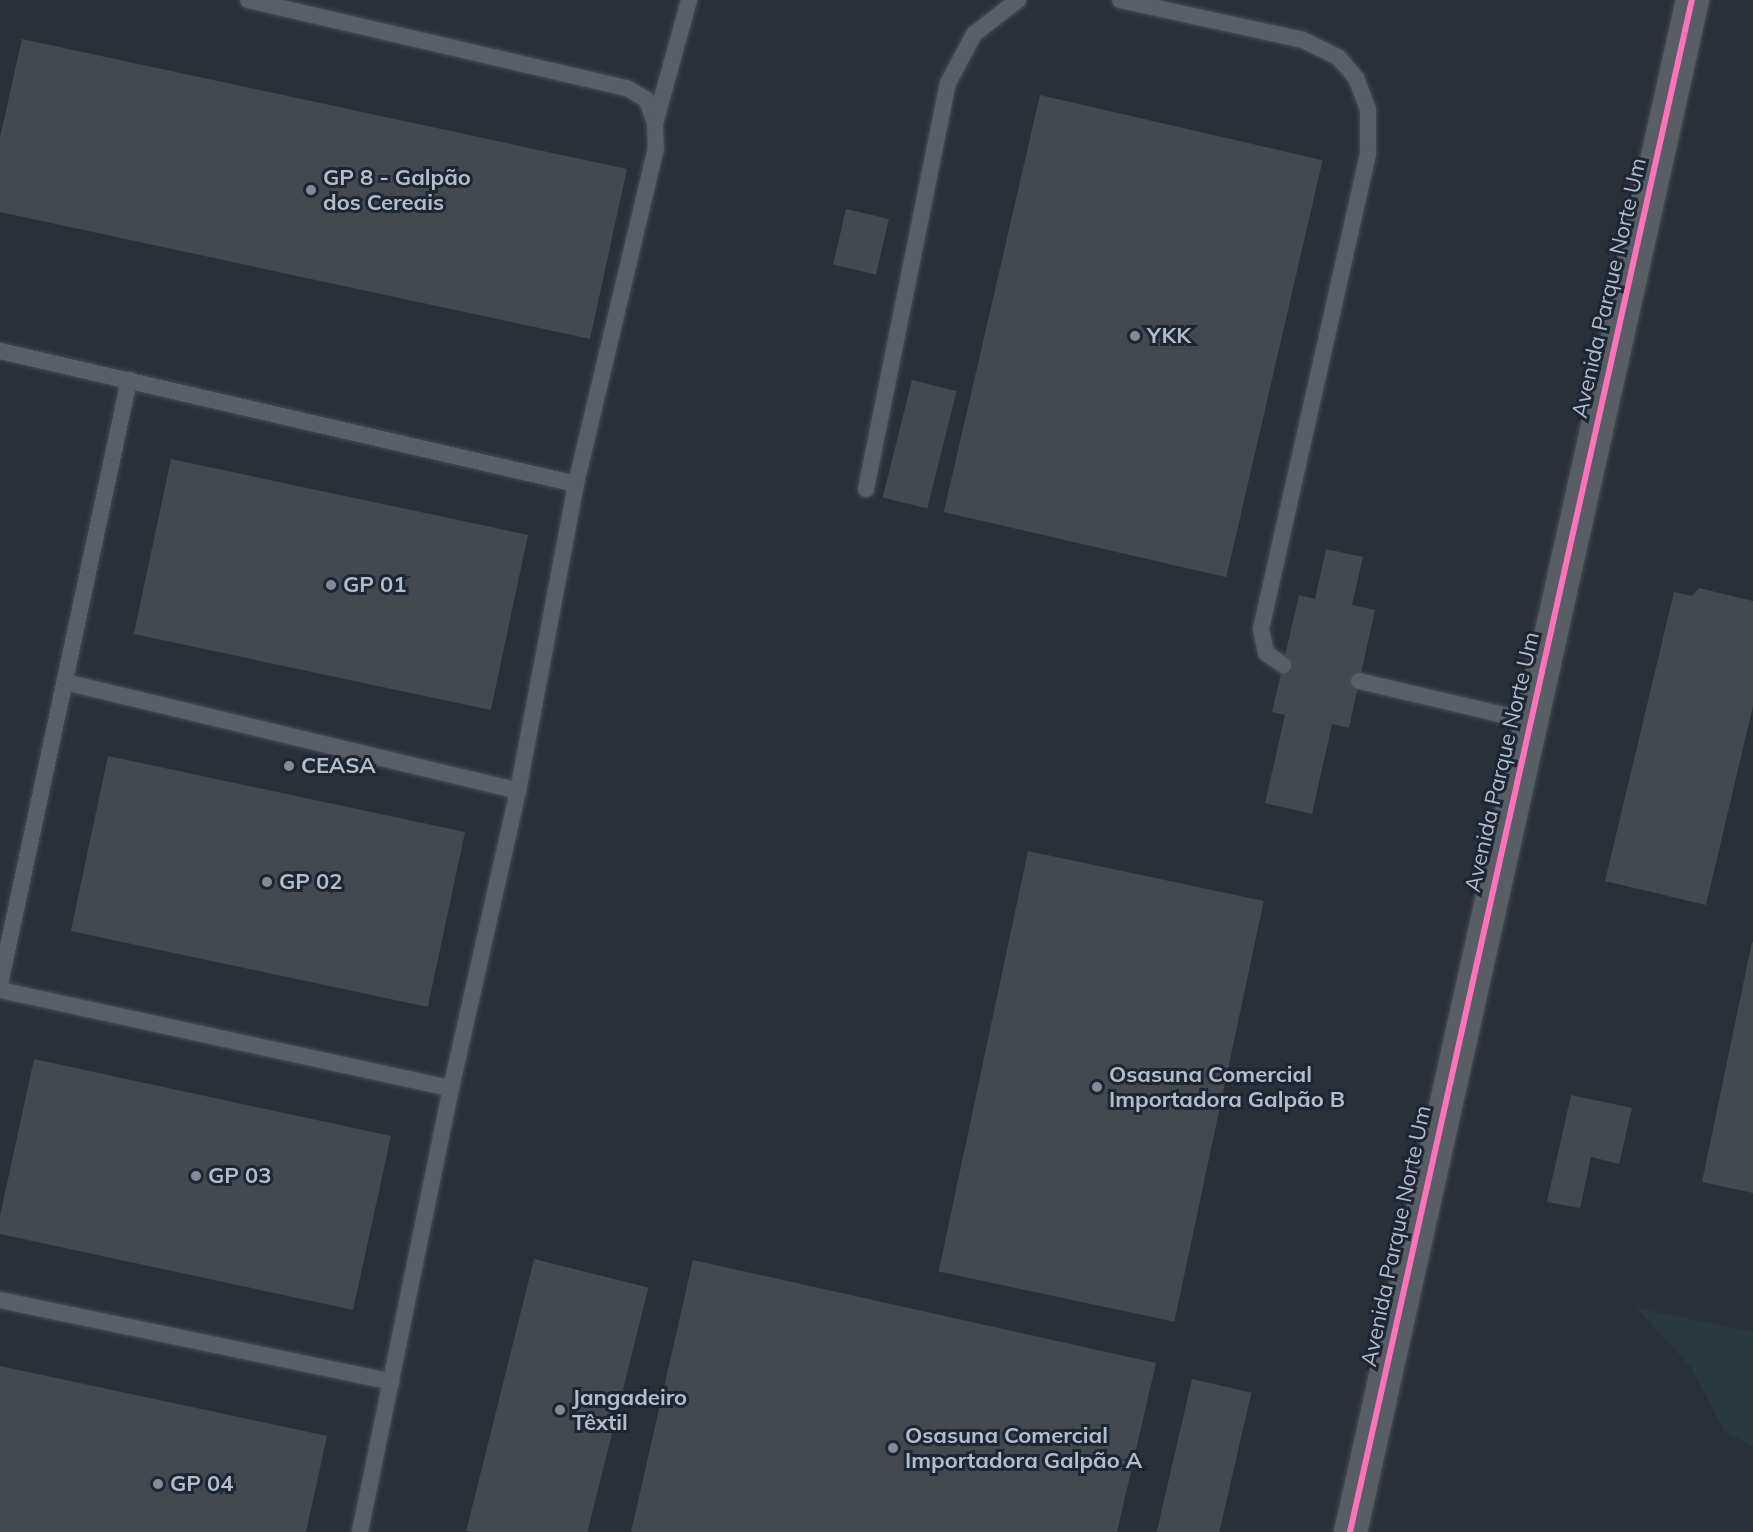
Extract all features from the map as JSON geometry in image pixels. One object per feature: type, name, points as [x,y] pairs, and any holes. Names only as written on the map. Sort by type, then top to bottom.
[{"type":"street","name":"Avenida Parque Norte Um","points":[[1350,1532],[1692,0]]},
{"type":"lane","points":[[248,0],[627,88],[647,100],[655,123],[656,147],[576,484],[518,791],[451,1088],[360,1532]]},
{"type":"lane","points":[[655,123],[689,0]]},
{"type":"lane","points":[[866,489],[948,83],[974,34],[1018,0]]},
{"type":"lane","points":[[1120,0],[1303,40],[1338,57],[1356,78],[1368,109],[1368,154],[1261,629],[1266,653],[1283,665]]},
{"type":"lane","points":[[0,351],[576,484]]},
{"type":"lane","points":[[0,984],[129,380]]},
{"type":"lane","points":[[1359,681],[1530,721]]},
{"type":"lane","points":[[65,682],[518,791]]},
{"type":"lane","points":[[0,990],[451,1088]]},
{"type":"lane","points":[[0,1300],[392,1382]]},
{"type":"green space","points":[[1636,1308],[1753,1332],[1753,1446],[1724,1431],[1691,1367]]},
{"type":"building","name":"GP 8 - Galpão dos Cereais","points":[[22,39],[627,169],[590,339],[0,212],[0,137]]},
{"type":"building","name":"YKK","points":[[1040,95],[1323,160],[1226,577],[944,512]]},
{"type":"building","points":[[846,209],[889,219],[876,274],[833,265]]},
{"type":"building","points":[[912,380],[957,391],[927,509],[883,497]]},
{"type":"building","name":"GP 01","points":[[171,459],[528,535],[491,710],[134,634]]},
{"type":"building","points":[[1326,549],[1363,557],[1352,605],[1375,610],[1349,728],[1332,724],[1312,814],[1265,803],[1285,715],[1272,712],[1299,595],[1315,599]]},
{"type":"building","points":[[1699,588],[1753,601],[1753,706],[1706,905],[1605,881],[1674,592],[1692,596]]},
{"type":"building","name":"GP 02","points":[[108,756],[465,832],[428,1007],[71,931]]},
{"type":"building","name":"Osasuna Comercial Importadora Galpão B","points":[[1028,851],[1264,901],[1174,1322],[939,1272]]},
{"type":"building","points":[[1753,942],[1753,1193],[1702,1182]]},
{"type":"building","name":"GP 03","points":[[34,1059],[391,1136],[353,1310],[0,1234],[0,1216]]},
{"type":"building","points":[[1571,1095],[1632,1108],[1619,1164],[1591,1157],[1580,1208],[1547,1202]]},
{"type":"building","name":"Jangadeiro Têxtil","points":[[534,1259],[648,1288],[588,1532],[466,1531]]},
{"type":"building","name":"Osasuna Comercial Importadora Galpão A","points":[[693,1260],[1156,1363],[1117,1532],[631,1532]]},
{"type":"building","name":"GP 04","points":[[0,1366],[327,1436],[306,1532],[0,1532]]},
{"type":"building","points":[[1192,1379],[1251,1393],[1219,1532],[1157,1532]]},
{"type":"cycle path","points":[[1350,1532],[1692,0]]},
{"type":"place","name":"GP 8 - Galpão dos Cereais","points":[[311,190]]},
{"type":"place","name":"YKK","points":[[1135,336]]},
{"type":"place","name":"GP 01","points":[[331,585]]},
{"type":"place","name":"CEASA","points":[[289,766]]},
{"type":"place","name":"GP 02","points":[[267,882]]},
{"type":"place","name":"Osasuna Comercial Importadora Galpão B","points":[[1097,1087]]},
{"type":"place","name":"GP 03","points":[[196,1176]]},
{"type":"place","name":"Jangadeiro Têxtil","points":[[560,1410]]},
{"type":"place","name":"Osasuna Comercial Importadora Galpão A","points":[[893,1448]]},
{"type":"place","name":"GP 04","points":[[158,1484]]}]
